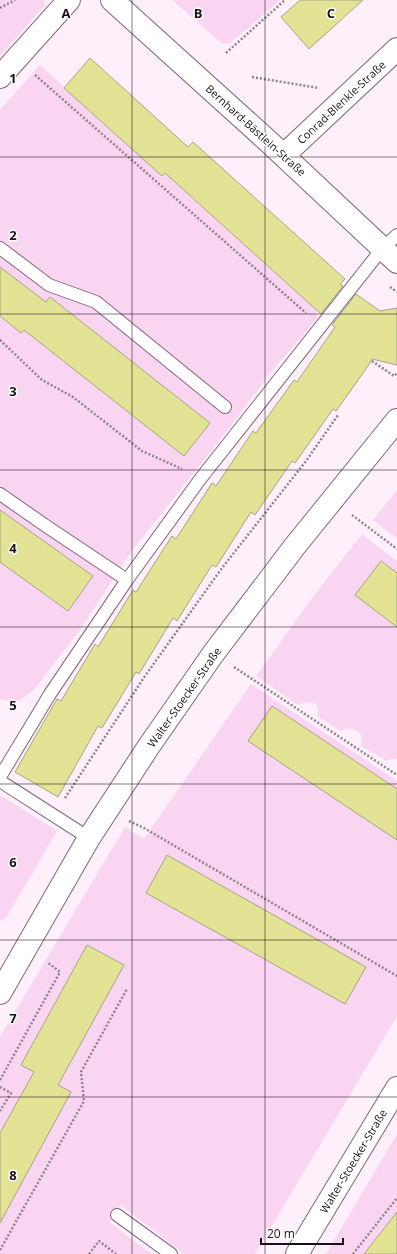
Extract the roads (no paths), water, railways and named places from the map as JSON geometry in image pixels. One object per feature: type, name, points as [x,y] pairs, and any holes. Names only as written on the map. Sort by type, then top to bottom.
[{"type":"street","points":[[0,76],[69,0]]},
{"type":"street","name":"Bernhard-Bästlein-Straße","points":[[112,0],[284,155],[392,249]]},
{"type":"street","name":"Conrad-Blenkle-Straße","points":[[284,155],[397,49]]},
{"type":"street","name":"Walter-Stoecker-Straße","points":[[0,993],[7,964],[149,746],[213,654],[294,546],[397,420]]},
{"type":"street","name":"Walter-Stoecker-Straße","points":[[297,1254],[397,1088]]},
{"type":"lane","points":[[0,248],[50,285],[96,302],[225,407]]},
{"type":"lane","points":[[0,777],[50,694],[127,580],[201,478],[321,326],[392,249]]},
{"type":"lane","points":[[0,494],[127,580]]},
{"type":"lane","points":[[0,781],[89,838]]},
{"type":"lane","points":[[117,1215],[171,1254]]}]
